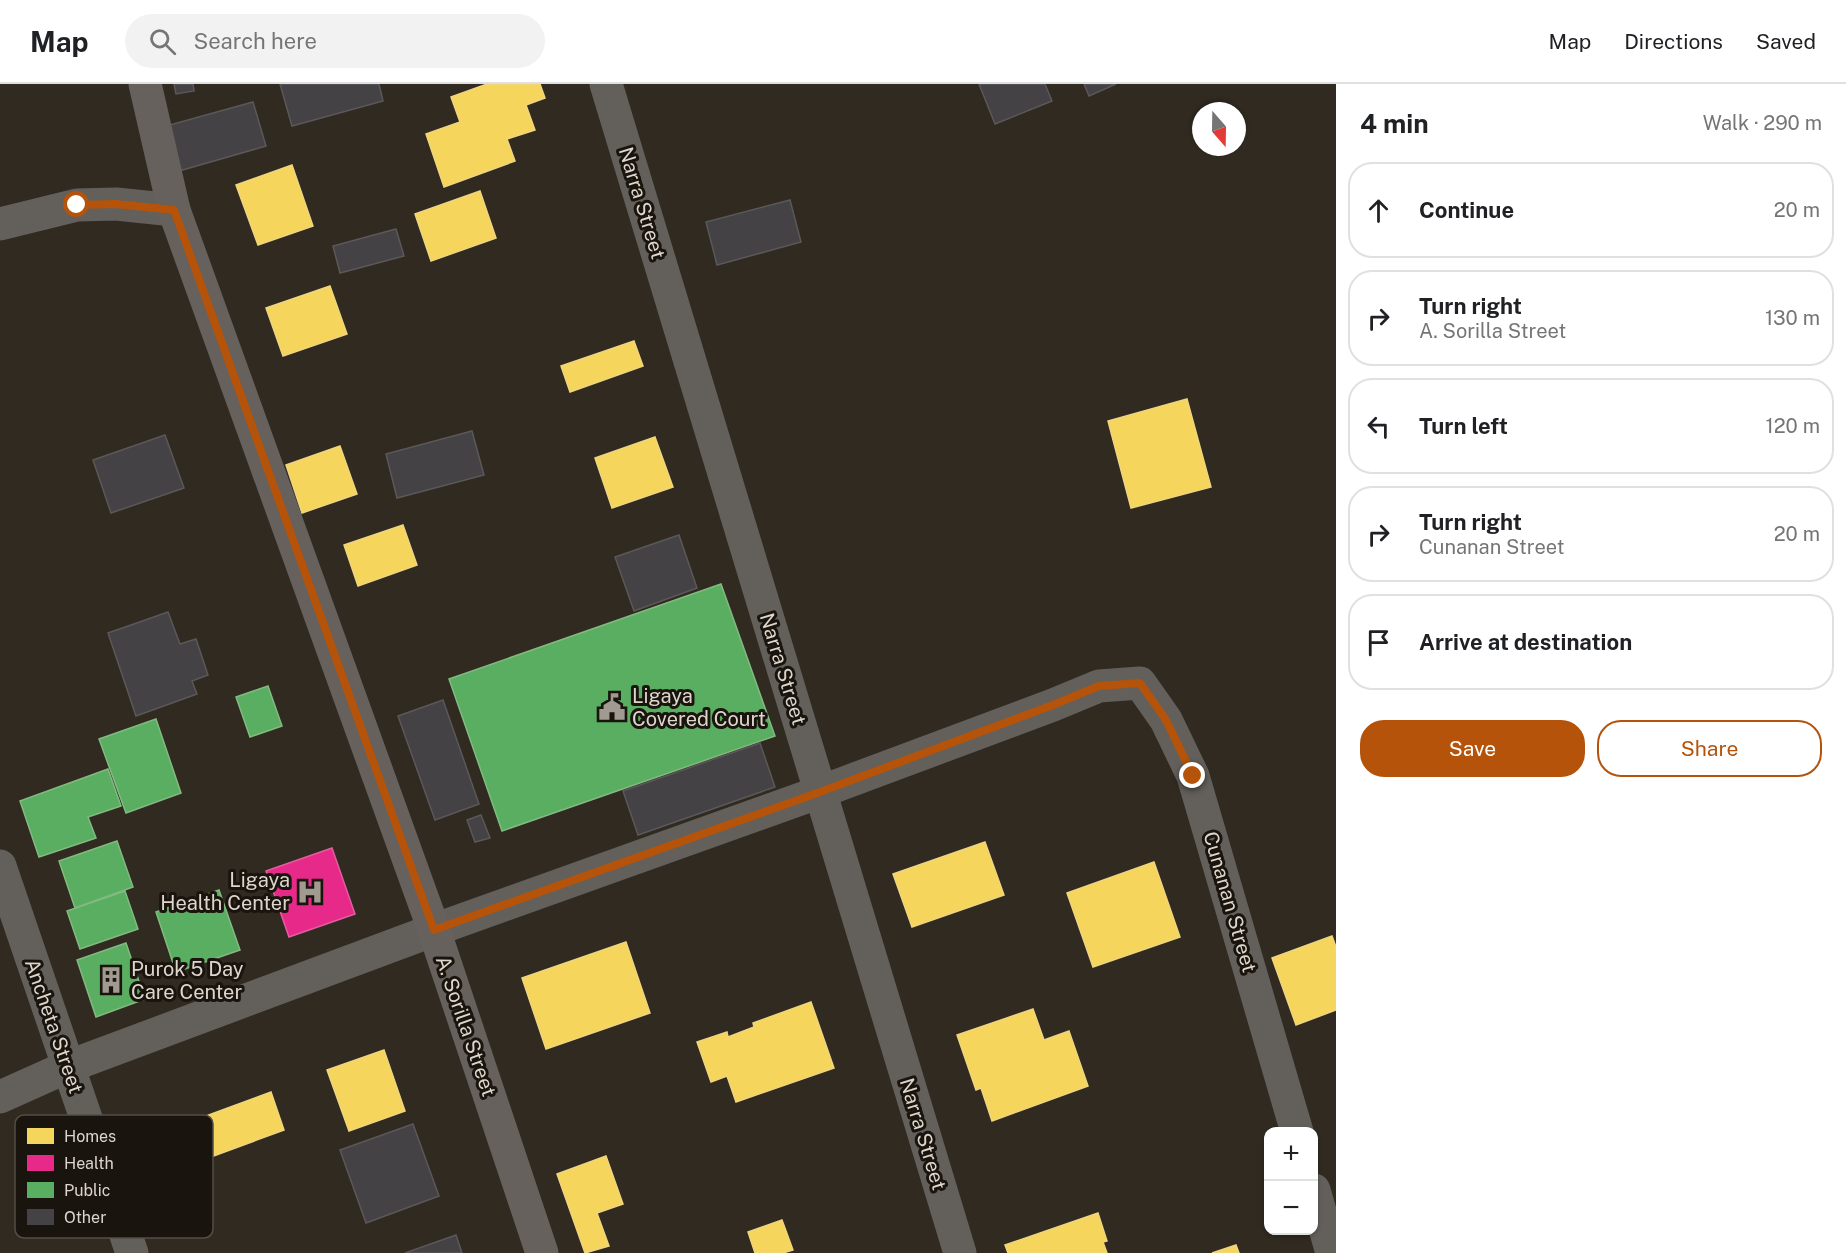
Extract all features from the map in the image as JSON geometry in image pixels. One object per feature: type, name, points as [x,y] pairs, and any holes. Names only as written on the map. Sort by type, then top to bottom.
[{"type":"street","name":"A. Sorilla Street","points":[[146,84],[174,210],[434,930],[542,1253]]},
{"type":"street","name":"Narra Street","points":[[606,84],[960,1253]]},
{"type":"street","points":[[0,224],[77,205],[116,204],[174,210]]},
{"type":"street","name":"Cunanan Street","points":[[820,792],[1099,686],[1140,683],[1166,720],[1193,776],[1296,1127]]},
{"type":"street","points":[[0,1097],[67,1067],[434,930],[820,792]]},
{"type":"street","name":"Ancheta Street","points":[[0,866],[84,1115]]},
{"type":"street","points":[[1318,1204],[1332,1253]]},
{"type":"street","name":"Ancheta Street","points":[[127,1238],[132,1253]]},
{"type":"building: Homes","points":[[487,84],[540,84],[545,98],[526,105],[535,130],[507,139],[515,161],[444,187],[426,134],[460,122],[451,97]]},
{"type":"building: Homes","points":[[292,165],[313,226],[258,245],[236,185]]},
{"type":"building: Homes","points":[[480,191],[496,238],[431,261],[415,214]]},
{"type":"building: Homes","points":[[330,286],[347,334],[283,356],[266,308]]},
{"type":"building: Homes","points":[[634,341],[643,366],[570,392],[561,366]]},
{"type":"building: Homes","points":[[1187,399],[1211,487],[1131,508],[1108,421]]},
{"type":"building: Homes","points":[[655,437],[673,487],[612,508],[595,458]]},
{"type":"building: Homes","points":[[340,446],[357,494],[302,513],[286,465]]},
{"type":"building: Homes","points":[[403,525],[417,565],[358,586],[344,545]]},
{"type":"building: Homes","points":[[985,842],[1004,895],[912,927],[893,874]]},
{"type":"building: Homes","points":[[1154,862],[1180,937],[1093,967],[1067,893]]},
{"type":"building: Homes","points":[[1332,936],[1336,947],[1336,1010],[1296,1025],[1272,958]]},
{"type":"building: Homes","points":[[626,942],[650,1013],[546,1049],[522,978]]},
{"type":"building: Homes","points":[[811,1002],[834,1068],[736,1102],[727,1076],[711,1082],[697,1042],[727,1032],[728,1037],[754,1027],[753,1023]]},
{"type":"building: Homes","points":[[1033,1009],[1044,1040],[1069,1031],[1088,1086],[992,1121],[981,1088],[976,1090],[957,1035]]},
{"type":"building: Homes","points":[[384,1050],[405,1111],[349,1131],[327,1070]]},
{"type":"building: Homes","points":[[271,1092],[284,1130],[213,1156],[213,1115],[209,1115]]},
{"type":"building: Homes","points":[[606,1156],[623,1204],[597,1213],[609,1246],[585,1253],[557,1174]]},
{"type":"building: Homes","points":[[1098,1213],[1107,1241],[1103,1242],[1107,1253],[1008,1253],[1005,1245]]},
{"type":"building: Homes","points":[[782,1220],[793,1250],[783,1253],[755,1253],[748,1232]]},
{"type":"building: Homes","points":[[1236,1245],[1239,1253],[1212,1253]]},
{"type":"building: Health","name":"Ligaya Health Center","points":[[332,848],[355,914],[289,937],[266,871]]},
{"type":"building: Public","name":"Ligaya Covered Court","points":[[721,584],[775,736],[502,831],[449,679]]},
{"type":"building: Public","points":[[268,686],[282,726],[250,737],[236,697]]},
{"type":"building: Public","points":[[156,719],[181,793],[126,813],[99,739]]},
{"type":"building: Public","points":[[108,769],[121,806],[88,817],[96,838],[39,857],[20,801]]},
{"type":"building: Public","points":[[117,841],[133,887],[75,908],[59,861]]},
{"type":"building: Public","points":[[219,890],[240,950],[176,972],[156,912]]},
{"type":"building: Public","points":[[125,891],[138,929],[80,949],[67,911]]},
{"type":"building: Public","name":"Purok 5 Day Care Center","points":[[126,943],[145,999],[96,1017],[77,960]]},
{"type":"building: Other","points":[[174,84],[193,84],[194,91],[176,94]]},
{"type":"building: Other","points":[[280,84],[379,84],[383,101],[292,126]]},
{"type":"building: Other","points":[[979,84],[1045,84],[1052,101],[995,124]]},
{"type":"building: Other","points":[[1084,84],[1116,84],[1089,96]]},
{"type":"building: Other","points":[[253,102],[266,146],[179,171],[166,126]]},
{"type":"building: Other","points":[[790,200],[801,242],[717,265],[706,222]]},
{"type":"building: Other","points":[[396,229],[404,256],[340,273],[333,246]]},
{"type":"building: Other","points":[[472,431],[484,475],[397,498],[386,454]]},
{"type":"building: Other","points":[[165,435],[184,488],[111,513],[93,460]]},
{"type":"building: Other","points":[[679,535],[697,588],[634,611],[615,557]]},
{"type":"building: Other","points":[[168,612],[180,644],[196,639],[208,675],[192,681],[197,694],[136,716],[108,633]]},
{"type":"building: Other","points":[[443,700],[479,804],[435,820],[398,716]]},
{"type":"building: Other","points":[[760,743],[775,787],[638,835],[623,791]]},
{"type":"building: Other","points":[[481,815],[490,838],[475,842],[467,820]]},
{"type":"building: Other","points":[[413,1124],[439,1196],[366,1223],[340,1150]]},
{"type":"building: Other","points":[[456,1235],[462,1253],[405,1253]]},
{"type":"place","name":"Ligaya Covered Court","points":[[612,707]]},
{"type":"place","name":"Ligaya Health Center","points":[[310,892]]},
{"type":"place","name":"Purok 5 Day Care Center","points":[[111,980]]},
{"type":"route","points":[[77,205],[116,204],[174,210],[434,930],[820,792],[1099,686],[1140,683],[1166,720],[1193,776]]}]
